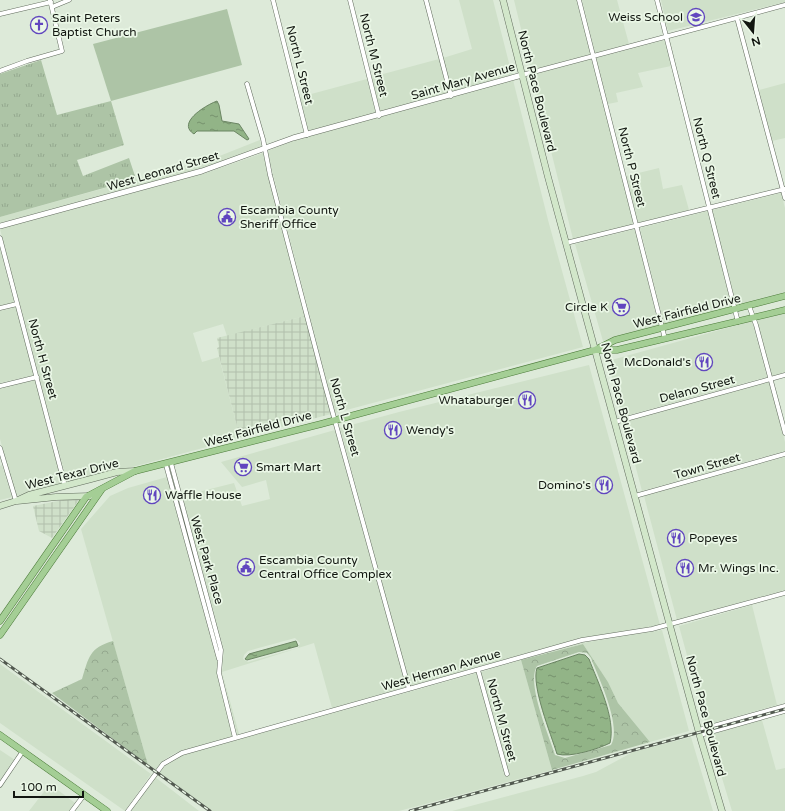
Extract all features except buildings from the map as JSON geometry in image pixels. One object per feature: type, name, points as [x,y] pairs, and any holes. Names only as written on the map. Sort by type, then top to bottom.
[{"type":"main road","name":"North Pace Boulevard","points":[[504,0],[566,243],[722,811]]},
{"type":"main road","name":"West Fairfield Drive","points":[[0,635],[105,486],[135,471],[168,464],[595,350],[615,340],[785,296]]},
{"type":"main road","name":"West Fairfield Drive","points":[[595,350],[617,350],[785,310]]},
{"type":"main road","name":"West Texar Drive","points":[[0,506],[29,495],[117,472],[135,471]]},
{"type":"main road","points":[[0,621],[86,497],[105,486]]},
{"type":"main road","name":"West Texar Drive","points":[[16,501],[56,497],[97,496]]},
{"type":"main road","points":[[0,735],[107,811]]},
{"type":"street","points":[[0,14],[70,0]]},
{"type":"street","name":"North L Street","points":[[273,0],[307,135]]},
{"type":"street","name":"North M Street","points":[[350,0],[379,116]]},
{"type":"street","points":[[426,0],[451,96]]},
{"type":"street","name":"North P Street","points":[[580,0],[665,339]]},
{"type":"street","name":"North Q Street","points":[[658,0],[738,322]]},
{"type":"street","points":[[0,71],[62,51],[51,3]]},
{"type":"street","name":"Saint Mary Avenue","points":[[264,150],[307,135],[522,75],[785,5]]},
{"type":"street","points":[[737,18],[784,189],[785,198]]},
{"type":"street","points":[[247,84],[264,150]]},
{"type":"street","name":"North L Street","points":[[264,150],[335,420],[409,689]]},
{"type":"street","name":"West Leonard Street","points":[[0,226],[202,172],[264,150]]},
{"type":"street","points":[[566,243],[784,189]]},
{"type":"street","name":"North H Street","points":[[0,238],[65,486]]},
{"type":"street","points":[[0,308],[17,304]]},
{"type":"street","points":[[749,306],[754,318],[785,434]]},
{"type":"street","name":"Delano Street","points":[[615,422],[785,375]]},
{"type":"street","points":[[0,386],[37,376]]},
{"type":"street","points":[[0,448],[2,463],[16,501]]},
{"type":"street","name":"Town Street","points":[[635,496],[785,454]]},
{"type":"street","name":"West Park Place","points":[[168,464],[215,623],[221,650],[219,673],[235,738]]},
{"type":"street","name":"West Herman Avenue","points":[[128,811],[159,769],[171,758],[187,751],[582,640],[670,625],[785,593]]},
{"type":"street","name":"North M Street","points":[[478,670],[507,774]]},
{"type":"street","points":[[700,732],[785,706]]},
{"type":"street","points":[[700,732],[785,711]]},
{"type":"street","points":[[0,785],[23,751]]},
{"type":"street","points":[[72,811],[84,795]]},
{"type":"shaded area","points":[[459,0],[493,0],[512,75],[452,92],[443,58],[472,49]]},
{"type":"shaded area","points":[[514,0],[577,0],[591,54],[531,70]]},
{"type":"shaded area","points":[[582,0],[617,0],[629,44],[595,53]]},
{"type":"shaded area","name":"Weiss School","points":[[661,0],[785,0],[785,2],[668,31]]},
{"type":"shaded area","points":[[665,40],[671,66],[638,73],[643,87],[616,93],[618,102],[608,104],[596,58]]},
{"type":"shaded area","points":[[439,59],[448,94],[380,112],[372,77]]},
{"type":"shaded area","points":[[592,59],[634,224],[573,239],[532,75]]},
{"type":"shaded area","points":[[367,79],[376,114],[308,131],[300,97]]},
{"type":"shaded area","points":[[513,80],[548,220],[583,347],[335,413],[267,151],[293,141]]},
{"type":"shaded area","points":[[785,83],[785,138],[772,141],[759,90]]},
{"type":"shaded area","points":[[260,140],[261,148],[201,169],[0,223],[0,217],[217,157]]},
{"type":"shaded area","points":[[263,153],[305,316],[227,336],[223,324],[193,333],[202,362],[219,357],[240,438],[125,469],[116,469],[67,482],[0,229],[203,174]]},
{"type":"shaded area","points":[[659,168],[663,189],[682,185],[689,210],[638,223],[626,176]]},
{"type":"shaded area","points":[[781,193],[785,208],[785,292],[736,305],[712,210]]},
{"type":"shaded area","points":[[708,211],[732,306],[664,325],[640,228]]},
{"type":"shaded area","points":[[635,229],[659,326],[603,341],[575,244]]},
{"type":"shaded area","points":[[0,248],[14,302],[0,306]]},
{"type":"shaded area","points":[[16,307],[34,375],[0,383],[0,311]]},
{"type":"shaded area","points":[[785,313],[785,372],[772,376],[757,320]]},
{"type":"shaded area","points":[[305,316],[331,414],[240,438],[217,348],[219,347],[217,338]]},
{"type":"shaded area","points":[[752,321],[767,377],[622,417],[608,361]]},
{"type":"shaded area","points":[[589,365],[660,625],[581,638],[410,686],[340,428]]},
{"type":"shaded area","points":[[35,380],[62,484],[16,496],[0,439],[0,389]]},
{"type":"shaded area","points":[[769,382],[785,442],[785,451],[642,491],[624,422]]},
{"type":"shaded area","points":[[335,430],[406,687],[332,708],[314,643],[222,672],[224,650],[182,496],[234,483],[242,506],[270,499],[266,480],[242,487],[221,462]],"holes":[[[295,638],[300,643],[298,648],[248,662],[243,659],[244,655],[248,651]]]},
{"type":"shaded area","points":[[785,457],[785,590],[677,620],[644,496]]},
{"type":"shaded area","points":[[2,465],[12,497],[0,500],[0,466]]},
{"type":"shaded area","points":[[167,477],[217,662],[217,674],[233,736],[175,753],[165,759],[155,770],[148,765],[81,529],[110,496],[128,488]]},
{"type":"shaded area","points":[[63,500],[79,500],[52,538],[39,531],[33,506]]},
{"type":"shaded area","points":[[752,605],[777,705],[706,725],[679,626]]},
{"type":"shaded area","points":[[662,630],[689,731],[650,742],[618,703],[608,682],[583,644],[524,659],[582,643]]},
{"type":"shaded area","points":[[521,660],[552,770],[399,811],[211,811],[159,773],[168,763],[183,755],[477,673],[505,777],[509,776],[481,672]]},
{"type":"shaded area","points":[[0,664],[151,774],[125,811],[0,723]]},
{"type":"shaded area","points":[[222,672],[239,734],[237,734]]},
{"type":"shaded area","points":[[762,720],[776,770],[785,768],[785,811],[732,811],[709,735]]},
{"type":"shaded area","points":[[691,737],[713,811],[452,811],[596,772],[633,752]]},
{"type":"shaded area","points":[[0,750],[15,760],[0,780]]},
{"type":"shaded area","points":[[155,777],[199,811],[131,811]]},
{"type":"shaded area","points":[[50,784],[75,803],[69,811],[29,811]]},
{"type":"green space","points":[[227,9],[242,65],[111,101],[93,44]]},
{"type":"green space","points":[[41,60],[57,115],[111,101],[124,145],[77,160],[83,176],[129,158],[136,179],[0,217],[0,74]]},
{"type":"green space","points":[[113,641],[148,765],[52,693],[82,679],[86,665],[94,650]]},
{"type":"green space","points":[[583,644],[608,682],[618,703],[650,742],[552,770],[521,660]],"holes":[[[579,652],[587,653],[591,658],[608,702],[614,726],[614,737],[611,745],[565,758],[555,755],[536,696],[534,674],[537,666]]]},
{"type":"water","points":[[217,101],[222,121],[239,124],[249,139],[247,140],[234,131],[197,131],[194,134],[189,130],[188,125],[190,120],[200,110]]},
{"type":"water","points":[[296,641],[298,646],[247,660],[245,659],[249,654]]},
{"type":"water","points":[[579,654],[585,655],[589,659],[605,701],[611,723],[610,743],[576,754],[557,754],[539,698],[536,676],[537,668]]},
{"type":"railway","points":[[0,659],[210,811]]},
{"type":"railway","points":[[410,811],[785,709]]},
{"type":"place","name":"Weiss School","points":[[696,17]]},
{"type":"place","name":"Saint Peters Baptist Church","points":[[39,25]]},
{"type":"place","name":"Escambia County Sheriff Office","points":[[227,217]]},
{"type":"place","name":"Circle K","points":[[621,307]]},
{"type":"place","name":"McDonald's","points":[[704,362]]},
{"type":"place","name":"Whataburger","points":[[527,400]]},
{"type":"place","name":"Wendy's","points":[[393,430]]},
{"type":"place","name":"Smart Mart","points":[[243,467]]},
{"type":"place","name":"Domino's","points":[[604,485]]},
{"type":"place","name":"Waffle House","points":[[152,495]]},
{"type":"place","name":"Popeyes","points":[[676,538]]},
{"type":"place","name":"Escambia County Central Office Complex","points":[[246,567]]},
{"type":"place","name":"Mr. Wings Inc.","points":[[685,568]]}]
